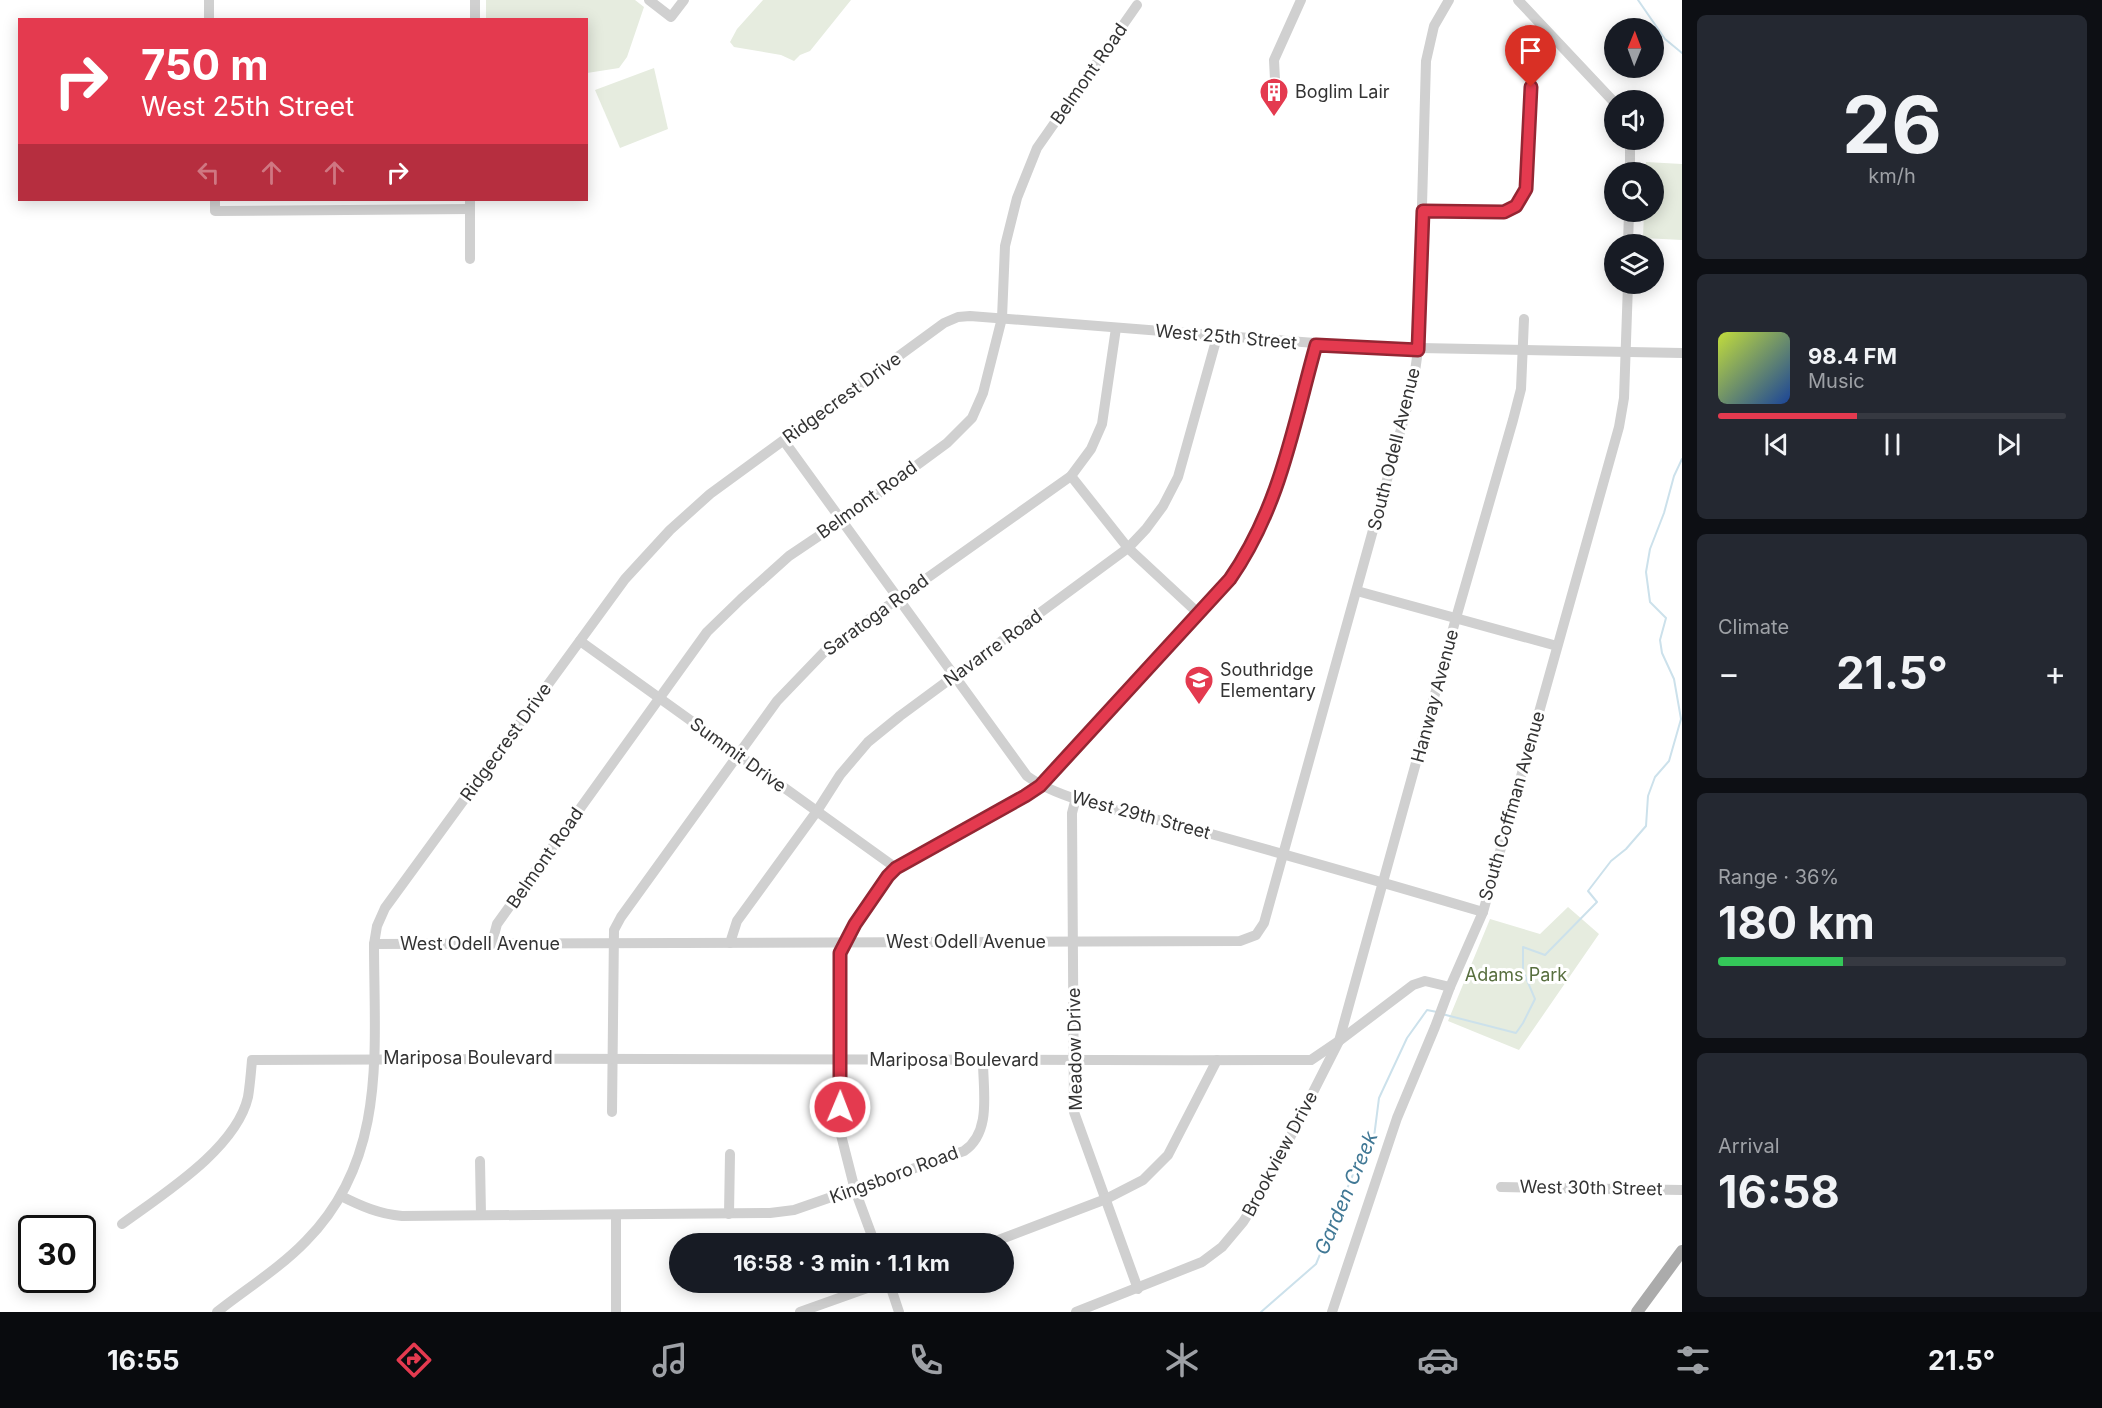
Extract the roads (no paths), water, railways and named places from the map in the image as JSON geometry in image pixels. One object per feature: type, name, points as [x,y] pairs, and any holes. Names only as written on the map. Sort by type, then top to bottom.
[{"type":"main road","points":[[1637,1312],[1682,1251]]},
{"type":"street","points":[[209,0],[209,18]]},
{"type":"street","points":[[475,0],[475,18]]},
{"type":"street","points":[[649,0],[671,17],[684,0]]},
{"type":"street","points":[[1275,80],[1274,60],[1301,0]]},
{"type":"street","name":"South Odell Avenue","points":[[1283,855],[1413,386],[1418,350],[1426,61],[1434,26],[1449,0]]},
{"type":"street","points":[[1518,0],[1604,91]]},
{"type":"street","name":"Belmont Road","points":[[492,943],[497,924],[707,632],[789,556],[841,521],[947,442],[972,418],[983,393],[1002,318],[1005,246],[1017,198],[1037,148],[1137,5]]},
{"type":"street","points":[[1423,211],[1504,212],[1516,206],[1526,189],[1532,67],[1552,36]]},
{"type":"street","points":[[214,201],[215,211],[470,204],[470,259]]},
{"type":"street","name":"South Coffman Avenue","points":[[1332,1312],[1397,1118],[1449,987],[1483,912],[1619,427],[1624,398],[1628,294]]},
{"type":"street","name":"Ridgecrest Drive","points":[[217,1312],[306,1242],[341,1196],[355,1170],[363,1148],[371,1104],[374,1059],[374,944],[377,926],[385,908],[625,579],[670,530],[710,494],[944,323],[970,315],[1002,318]]},
{"type":"street","name":"West 25th Street","points":[[1002,318],[1316,345],[1418,350],[1682,353]]},
{"type":"street","points":[[1523,350],[1524,319]]},
{"type":"street","name":"Saratoga Road","points":[[612,1112],[614,930],[621,917],[777,701],[827,649],[1071,476],[1091,449],[1102,424],[1116,328]]},
{"type":"street","name":"Navarre Road","points":[[730,943],[737,921],[817,811],[840,775],[868,742],[900,716],[1128,549],[1146,529],[1163,506],[1178,477],[1217,337]]},
{"type":"street","points":[[871,1233],[855,1190],[840,1131],[840,953],[855,924],[896,868],[1040,786],[1230,579],[1267,514],[1277,489],[1316,345]]},
{"type":"street","name":"Hanway Avenue","points":[[1339,1041],[1513,420],[1521,389],[1523,350]]},
{"type":"street","name":"West 29th Street","points":[[784,441],[1027,776],[1040,786],[1483,912]]},
{"type":"street","points":[[1071,476],[1128,549],[1198,613]]},
{"type":"street","points":[[1357,591],[1557,646]]},
{"type":"street","name":"Summit Drive","points":[[580,641],[896,868]]},
{"type":"street","name":"Meadow Drive","points":[[1076,798],[1072,813],[1074,1112],[1138,1289]]},
{"type":"street","name":"West Odell Avenue","points":[[374,944],[1240,941],[1256,935],[1264,923],[1283,855]]},
{"type":"street","name":"Mariposa Boulevard","points":[[122,1224],[190,1174],[232,1132],[248,1098],[252,1060],[614,1058],[983,1061],[1311,1060],[1413,985],[1425,981],[1449,987]]},
{"type":"street","name":"Brookview Drive","points":[[1076,1312],[1202,1263],[1222,1247],[1243,1222],[1264,1190],[1339,1041]]},
{"type":"street","points":[[1014,1234],[1106,1199],[1143,1180],[1168,1155],[1217,1060]]},
{"type":"street","name":"Kingsboro Road","points":[[341,1196],[360,1206],[387,1215],[729,1214],[794,1210],[964,1151],[972,1145],[983,1127],[983,1061]]},
{"type":"street","points":[[729,1214],[730,1154]]},
{"type":"street","points":[[480,1161],[481,1215]]},
{"type":"street","name":"West 30th Street","points":[[1501,1186],[1682,1190]]},
{"type":"street","points":[[616,1215],[616,1312]]},
{"type":"street","points":[[800,1312],[853,1293]]},
{"type":"street","points":[[893,1293],[899,1312]]},
{"type":"waterway","name":"Garden Creek","points":[[1638,0],[1665,39],[1682,53]]},
{"type":"waterway","name":"Garden Creek","points":[[1442,1014],[1516,1033],[1535,999],[1523,971],[1523,947],[1545,955],[1597,902],[1588,891],[1611,861],[1626,849],[1646,826],[1648,796],[1655,777],[1669,761],[1681,719],[1674,679],[1662,653],[1660,640],[1666,618],[1650,602],[1646,572],[1650,549],[1664,513],[1674,476],[1682,459]]},
{"type":"waterway","name":"Garden Creek","points":[[1261,1312],[1316,1264],[1354,1172],[1374,1137],[1379,1098],[1407,1038],[1427,1010],[1437,1012]]},
{"type":"place","name":"Boglim Lair","points":[[1274,118]]},
{"type":"place","name":"Southridge Elementary","points":[[1199,706]]},
{"type":"park label","name":"Adams Park","points":[[1516,975]]}]
